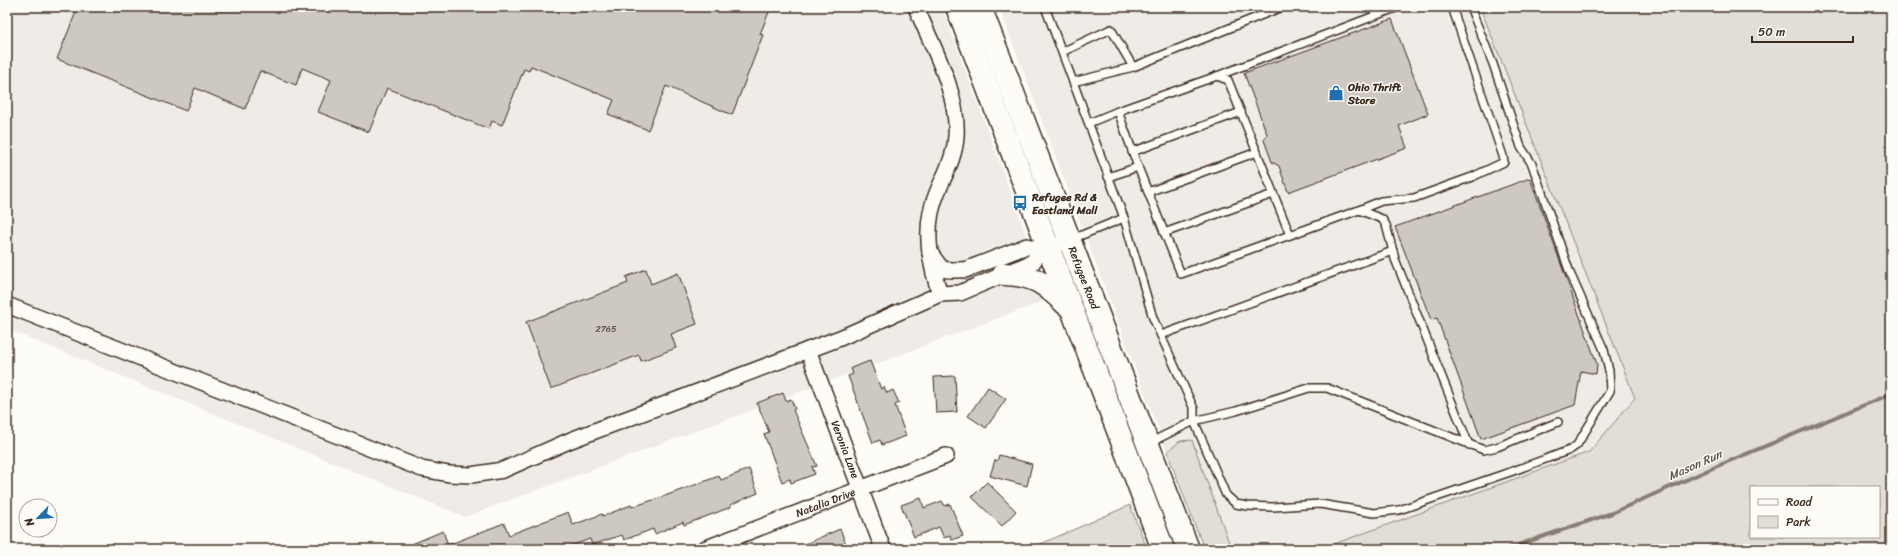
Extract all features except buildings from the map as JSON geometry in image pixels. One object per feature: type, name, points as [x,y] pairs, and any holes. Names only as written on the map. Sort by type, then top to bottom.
[{"type":"main road","name":"Refugee Road","points":[[957,7],[1044,249],[1071,308],[1164,549]]},
{"type":"main road","name":"Refugee Road","points":[[980,7],[1188,549]]},
{"type":"main road","points":[[1004,274],[1030,276],[1049,288],[1071,308]]},
{"type":"street","points":[[916,7],[951,93],[956,115],[956,136],[953,156],[931,213],[930,253],[932,268],[940,294]]},
{"type":"street","points":[[930,253],[941,268],[948,270],[965,270],[1027,246],[1044,249],[1069,240]]},
{"type":"street","points":[[7,304],[415,467],[428,471],[449,474],[476,475],[503,470],[571,440],[850,334],[940,294],[960,293],[1033,262],[1044,249]]},
{"type":"street","points":[[940,294],[965,270]]},
{"type":"street","name":"Veronia Lane","points":[[808,350],[883,549]]},
{"type":"street","name":"Natalia Drive","points":[[704,549],[861,490],[946,456]]},
{"type":"lane","points":[[1045,7],[1124,218],[1153,318],[1194,410],[1194,421],[1226,495],[1236,504],[1273,507],[1320,504],[1374,513],[1398,510],[1570,450],[1577,444],[1610,391],[1609,371],[1604,350],[1570,273],[1532,164],[1521,148],[1493,64],[1470,7]]},
{"type":"lane","points":[[1073,82],[1133,67],[1282,7]]},
{"type":"lane","points":[[1089,123],[1398,7]]},
{"type":"lane","points":[[1118,111],[1132,152],[1181,274],[1381,201],[1414,198],[1472,177],[1504,162],[1484,95],[1452,7]]},
{"type":"lane","points":[[1062,52],[1111,29],[1133,67]]},
{"type":"lane","points":[[1217,76],[1228,80],[1290,235]]},
{"type":"lane","points":[[1132,152],[1241,112]]},
{"type":"lane","points":[[1148,192],[1257,152]]},
{"type":"lane","points":[[1108,177],[1138,167]]},
{"type":"lane","points":[[1164,233],[1273,194]]},
{"type":"lane","points":[[1359,210],[1382,219],[1386,225],[1393,251],[1469,445]]},
{"type":"lane","points":[[1069,240],[1124,218]]},
{"type":"lane","points":[[1161,336],[1393,251]]},
{"type":"lane","points":[[1147,444],[1194,421],[1236,411],[1309,388],[1327,388],[1484,450],[1497,447],[1558,422]]},
{"type":"shaded area","points":[[7,7],[942,7],[1050,299],[465,517],[7,329]]},
{"type":"shaded area","points":[[999,7],[1480,7],[1635,397],[1589,452],[1320,549],[1235,549],[1230,545],[1180,441],[1167,452]]},
{"type":"green space","points":[[1480,7],[1891,7],[1891,549],[1320,549],[1589,452],[1635,398]]},
{"type":"green space","points":[[1192,440],[1230,545],[1235,549],[1204,549],[1167,452],[1180,441]]},
{"type":"green space","points":[[1130,505],[1147,549],[1029,549]]},
{"type":"waterway","name":"Mason Run","points":[[1506,549],[1612,513],[1715,467],[1891,394]]},
{"type":"place","name":"Ohio Thrift Store","points":[[1336,93]]},
{"type":"place","name":"Refugee Rd & Eastland Mall","points":[[1020,203]]}]
